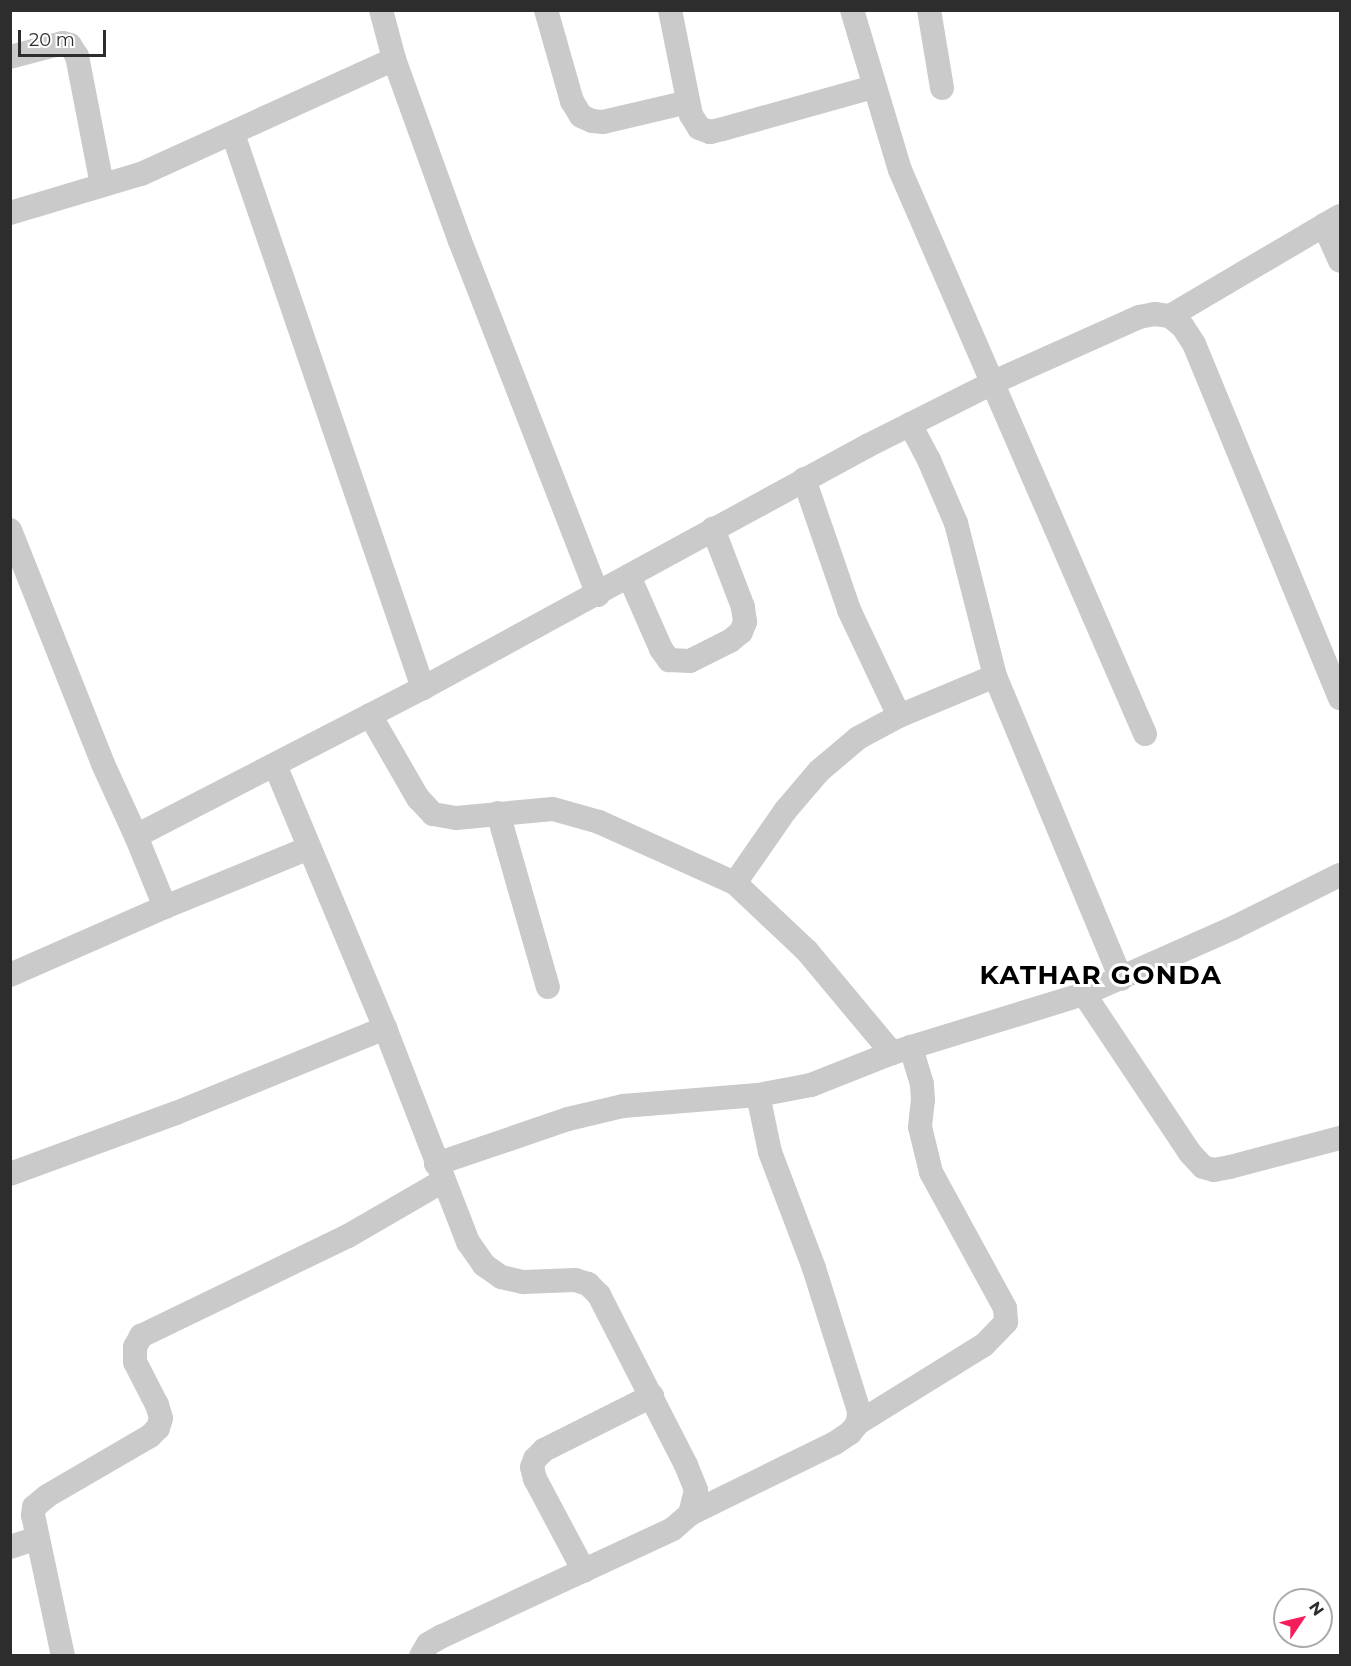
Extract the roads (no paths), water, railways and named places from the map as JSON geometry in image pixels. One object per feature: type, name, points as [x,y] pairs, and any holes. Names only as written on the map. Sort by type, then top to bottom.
[{"type":"street","points":[[381,10],[394,59],[460,241],[598,594]]},
{"type":"street","points":[[546,10],[572,101],[581,116],[592,121],[603,122],[688,102]]},
{"type":"street","points":[[670,10],[691,115],[699,128],[710,132],[873,87]]},
{"type":"street","points":[[852,10],[873,87],[900,170],[1145,734]]},
{"type":"street","points":[[929,10],[942,88]]},
{"type":"street","points":[[10,57],[63,43],[70,45],[77,56],[102,185]]},
{"type":"street","points":[[10,213],[141,174],[233,134],[296,101],[394,59]]},
{"type":"street","points":[[233,134],[423,688]]},
{"type":"street","points":[[1170,316],[1332,221],[1341,261]]},
{"type":"street","points":[[136,836],[423,688],[804,479],[910,424],[994,382],[1139,317],[1155,314],[1170,316],[1183,327],[1194,344],[1341,698]]},
{"type":"street","points":[[910,424],[929,460],[956,523],[995,676],[1120,979]]},
{"type":"street","points":[[804,479],[849,610],[899,716]]},
{"type":"street","points":[[629,576],[661,650],[669,660],[679,663],[690,661],[730,641],[741,632],[746,622],[743,607],[713,529]]},
{"type":"street","points":[[10,530],[103,764],[165,907]]},
{"type":"street","points":[[735,883],[785,811],[819,771],[858,738],[899,716],[995,676]]},
{"type":"street","points":[[370,715],[418,798],[432,814],[456,818],[552,809],[599,822],[735,883],[807,951],[901,1050],[922,1084],[920,1127],[931,1172],[1005,1308],[1006,1322],[984,1345],[858,1423],[850,1433],[835,1443],[690,1514],[673,1529],[442,1636],[428,1644],[421,1656]]},
{"type":"street","points":[[275,765],[385,1028],[439,1173],[468,1242],[484,1265],[501,1277],[523,1282],[575,1280],[588,1284],[599,1294],[652,1396],[696,1490],[690,1514]]},
{"type":"street","points":[[498,813],[548,987]]},
{"type":"street","points":[[10,975],[165,907],[309,848]]},
{"type":"street","points":[[63,1656],[33,1515],[39,1500],[150,1436],[158,1428],[161,1418],[157,1405],[135,1362],[135,1347],[141,1336],[348,1236],[439,1173],[568,1119],[623,1106],[758,1095],[811,1084],[901,1050],[1084,994],[1233,928],[1341,876]]},
{"type":"street","points":[[1084,994],[1190,1153],[1203,1167],[1214,1170],[1230,1167],[1341,1138]]},
{"type":"street","points":[[10,1174],[176,1113],[385,1028]]},
{"type":"street","points":[[758,1095],[770,1152],[814,1268],[859,1411],[858,1423]]},
{"type":"street","points":[[584,1571],[535,1479],[532,1467],[535,1459],[544,1450],[652,1396]]},
{"type":"street","points":[[10,1547],[37,1538]]},
{"type":"district","name":"KATHAR GONDA","points":[[1101,976]]}]
